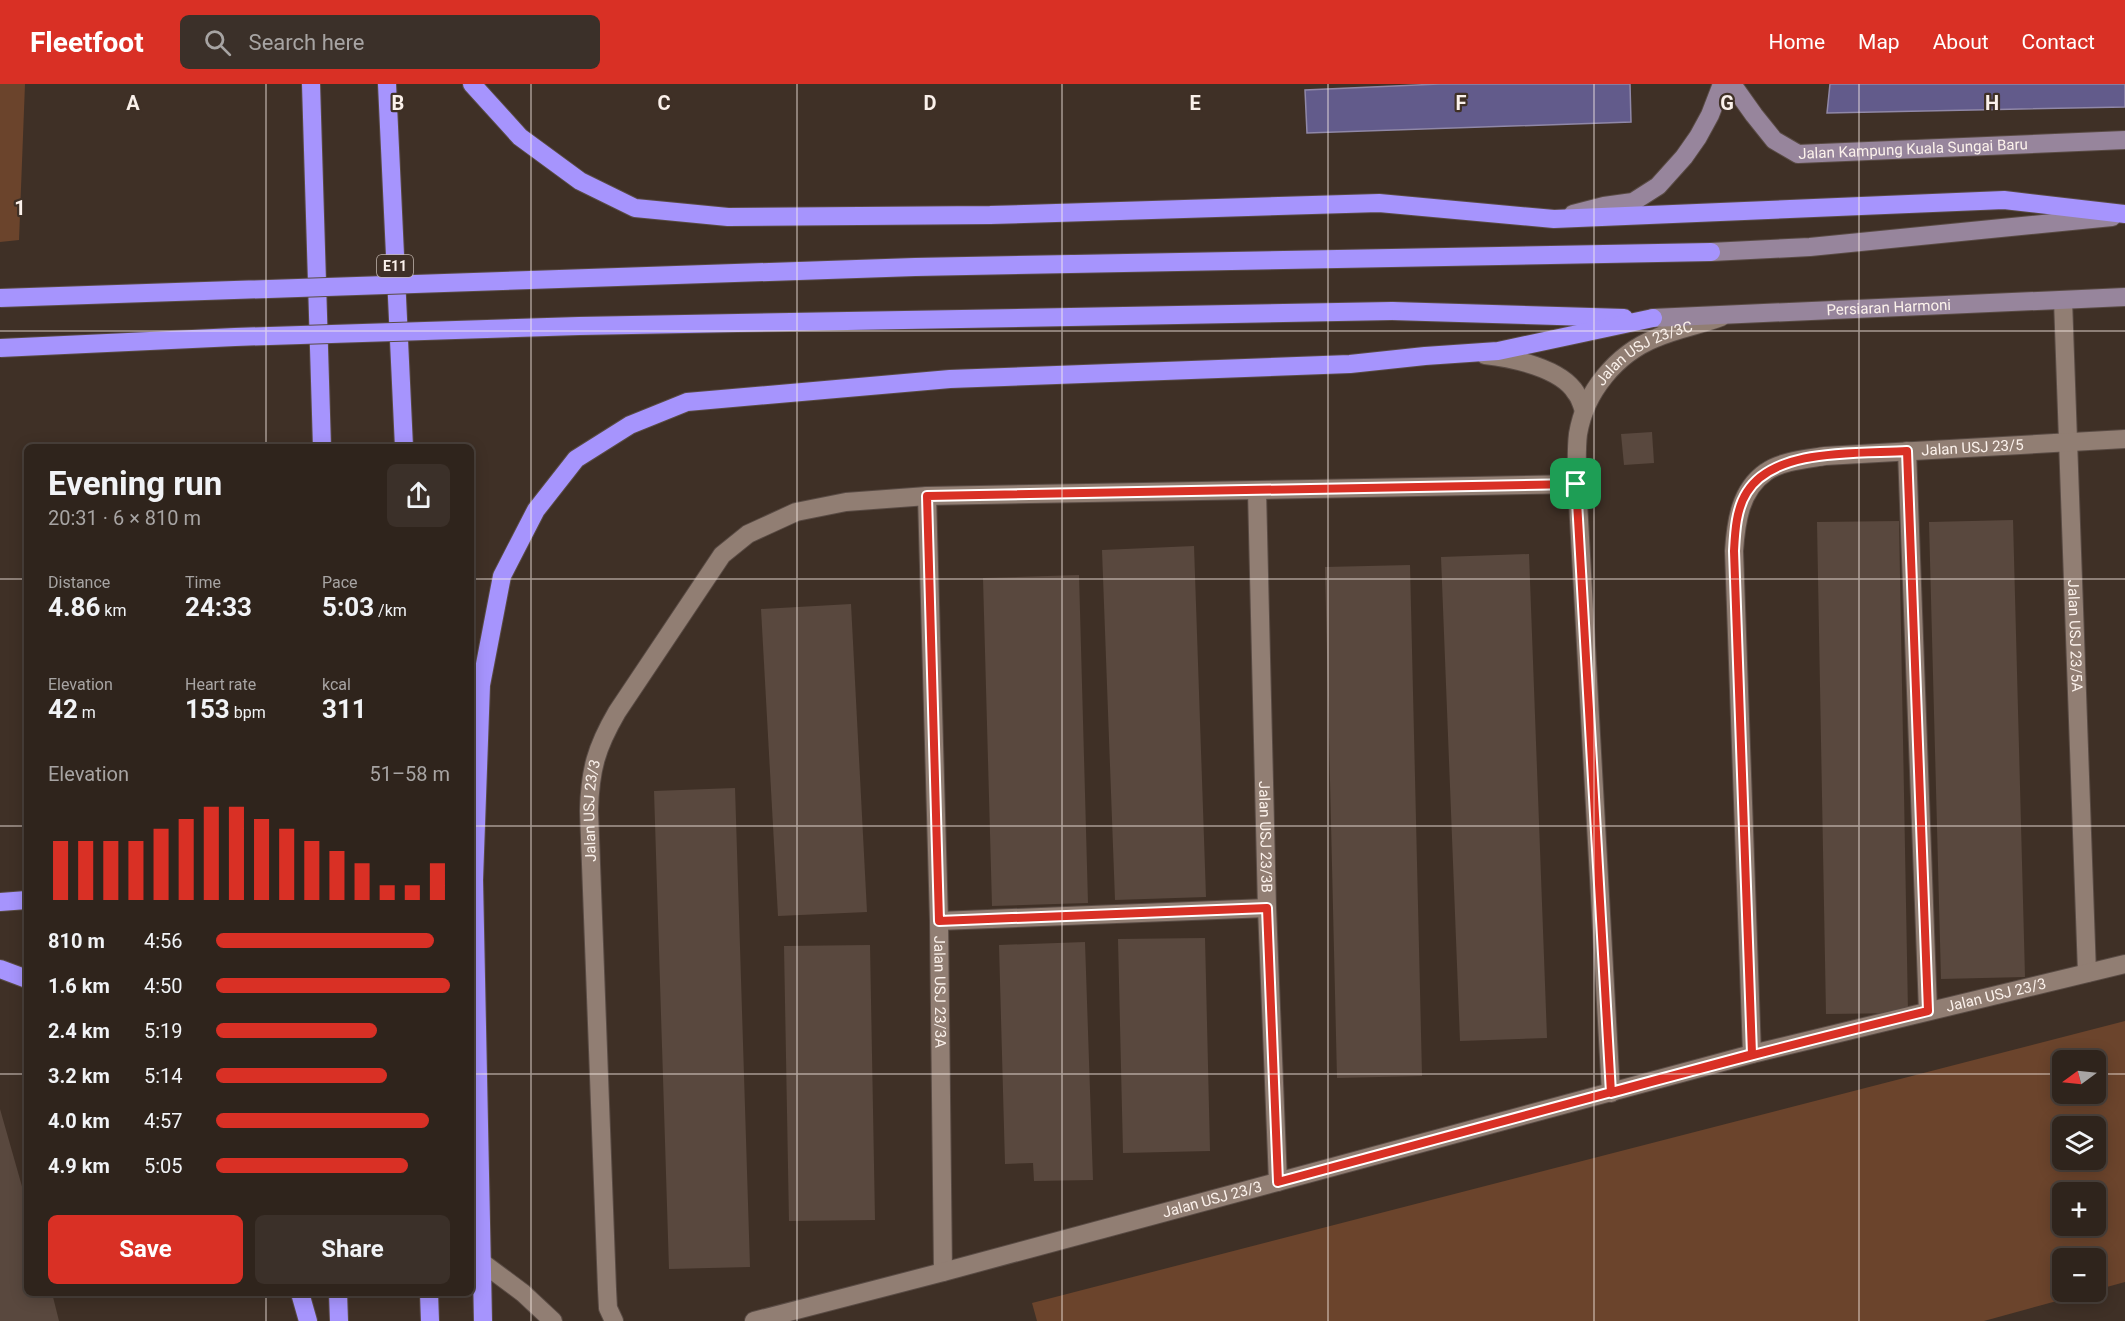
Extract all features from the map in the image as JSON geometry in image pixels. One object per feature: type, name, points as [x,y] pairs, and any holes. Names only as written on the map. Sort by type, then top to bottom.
[{"type":"highway","points":[[311,84],[322,444]]},
{"type":"highway","name":"E11","points":[[387,84],[404,444]]},
{"type":"highway","points":[[472,84],[520,137],[580,181],[635,208],[728,218],[990,215],[1379,203],[1554,219],[2004,201],[2125,215]]},
{"type":"highway","points":[[0,298],[903,268],[1711,252]]},
{"type":"highway","points":[[0,348],[235,336],[567,326],[1392,311],[1653,318]]},
{"type":"highway","points":[[474,833],[481,685],[502,576],[536,510],[576,459],[630,425],[687,402],[939,380],[1350,364],[1498,351],[1653,318]]},
{"type":"highway","points":[[0,902],[24,900]]},
{"type":"highway","points":[[0,969],[24,978]]},
{"type":"highway","points":[[474,972],[483,1321]]},
{"type":"highway","points":[[301,1296],[308,1321]]},
{"type":"highway","points":[[338,1296],[339,1321]]},
{"type":"highway","points":[[429,1296],[430,1321]]},
{"type":"main road","points":[[1554,219],[1604,206],[1633,202],[1658,186],[1684,157],[1698,136],[1710,115],[1722,84]]},
{"type":"main road","name":"Jalan Kampung Kuala Sungai Baru","points":[[1732,84],[1774,140],[1798,154],[2125,140]]},
{"type":"main road","points":[[1711,252],[1810,247],[2125,215]]},
{"type":"main road","name":"Persiaran Harmoni","points":[[1653,318],[2125,297]]},
{"type":"street","name":"Jalan USJ 23/5A","points":[[2063,300],[2086,973]]},
{"type":"street","name":"Jalan USJ 23/3C","points":[[1611,1093],[1576,484],[1578,435],[1584,411],[1608,371],[1639,347],[1656,338],[1723,316]]},
{"type":"street","points":[[1471,353],[1498,356],[1543,368],[1576,391],[1584,411]]},
{"type":"street","name":"Jalan USJ 23/5","points":[[1752,1054],[1734,551],[1736,522],[1746,493],[1767,471],[1795,461],[1825,456],[2125,439]]},
{"type":"street","points":[[1907,451],[1928,1011]]},
{"type":"street","name":"Jalan USJ 23/3","points":[[614,1321],[608,1308],[607,1289],[589,811],[590,779],[601,742],[617,712],[722,555],[748,534],[796,512],[846,502],[927,496],[1576,484]]},
{"type":"street","name":"Jalan USJ 23/3B","points":[[1257,491],[1267,908],[1278,1182]]},
{"type":"street","name":"Jalan USJ 23/3A","points":[[927,496],[939,921],[943,1272]]},
{"type":"street","points":[[939,921],[1267,908]]},
{"type":"street","name":"Jalan USJ 23/3","points":[[754,1321],[1752,1054],[2125,964]]},
{"type":"street","points":[[480,1261],[523,1293],[553,1321]]},
{"type":"shaded area","points":[[0,84],[25,84],[19,240],[0,242]]},
{"type":"shaded area","points":[[1439,84],[1630,84],[1631,122],[1307,133],[1305,90]]},
{"type":"shaded area","points":[[1830,84],[2125,84],[2125,107],[1827,113]]},
{"type":"shaded area","points":[[2125,1021],[2125,1282],[2106,1287],[2106,1248],[2052,1248],[2053,1302],[1984,1321],[1037,1321],[1032,1303]]},
{"type":"building","points":[[1652,432],[1654,463],[1624,465],[1621,434]]},
{"type":"building","points":[[2013,520],[2025,977],[1941,979],[1929,522]]},
{"type":"building","points":[[1899,521],[1908,1013],[1826,1014],[1817,522]]},
{"type":"building","points":[[1194,546],[1206,897],[1115,900],[1102,550]]},
{"type":"building","points":[[1529,554],[1547,1038],[1460,1041],[1441,557]]},
{"type":"building","points":[[1410,565],[1422,1076],[1337,1078],[1325,567]]},
{"type":"building","points":[[1079,575],[1088,903],[992,906],[983,578]]},
{"type":"building","points":[[851,604],[867,912],[778,916],[761,609]]},
{"type":"building","points":[[735,788],[750,1267],[669,1269],[654,791]]},
{"type":"building","points":[[1205,938],[1210,1151],[1123,1153],[1118,939]]},
{"type":"building","points":[[1085,942],[1093,1180],[1034,1181],[1033,1163],[1005,1164],[999,945]]},
{"type":"building","points":[[870,945],[875,1220],[789,1221],[784,946]]},
{"type":"building","points":[[0,1109],[24,1193],[24,1296],[53,1296],[59,1321],[0,1321]]},
{"type":"route","points":[[1576,484],[927,496],[939,921],[1267,908],[1278,1182],[1611,1093],[1752,1054],[1734,551],[1736,522],[1746,493],[1767,471],[1795,461],[1825,456],[1907,451],[1928,1011],[1752,1054],[1682,1073],[1611,1093],[1576,484]]}]
